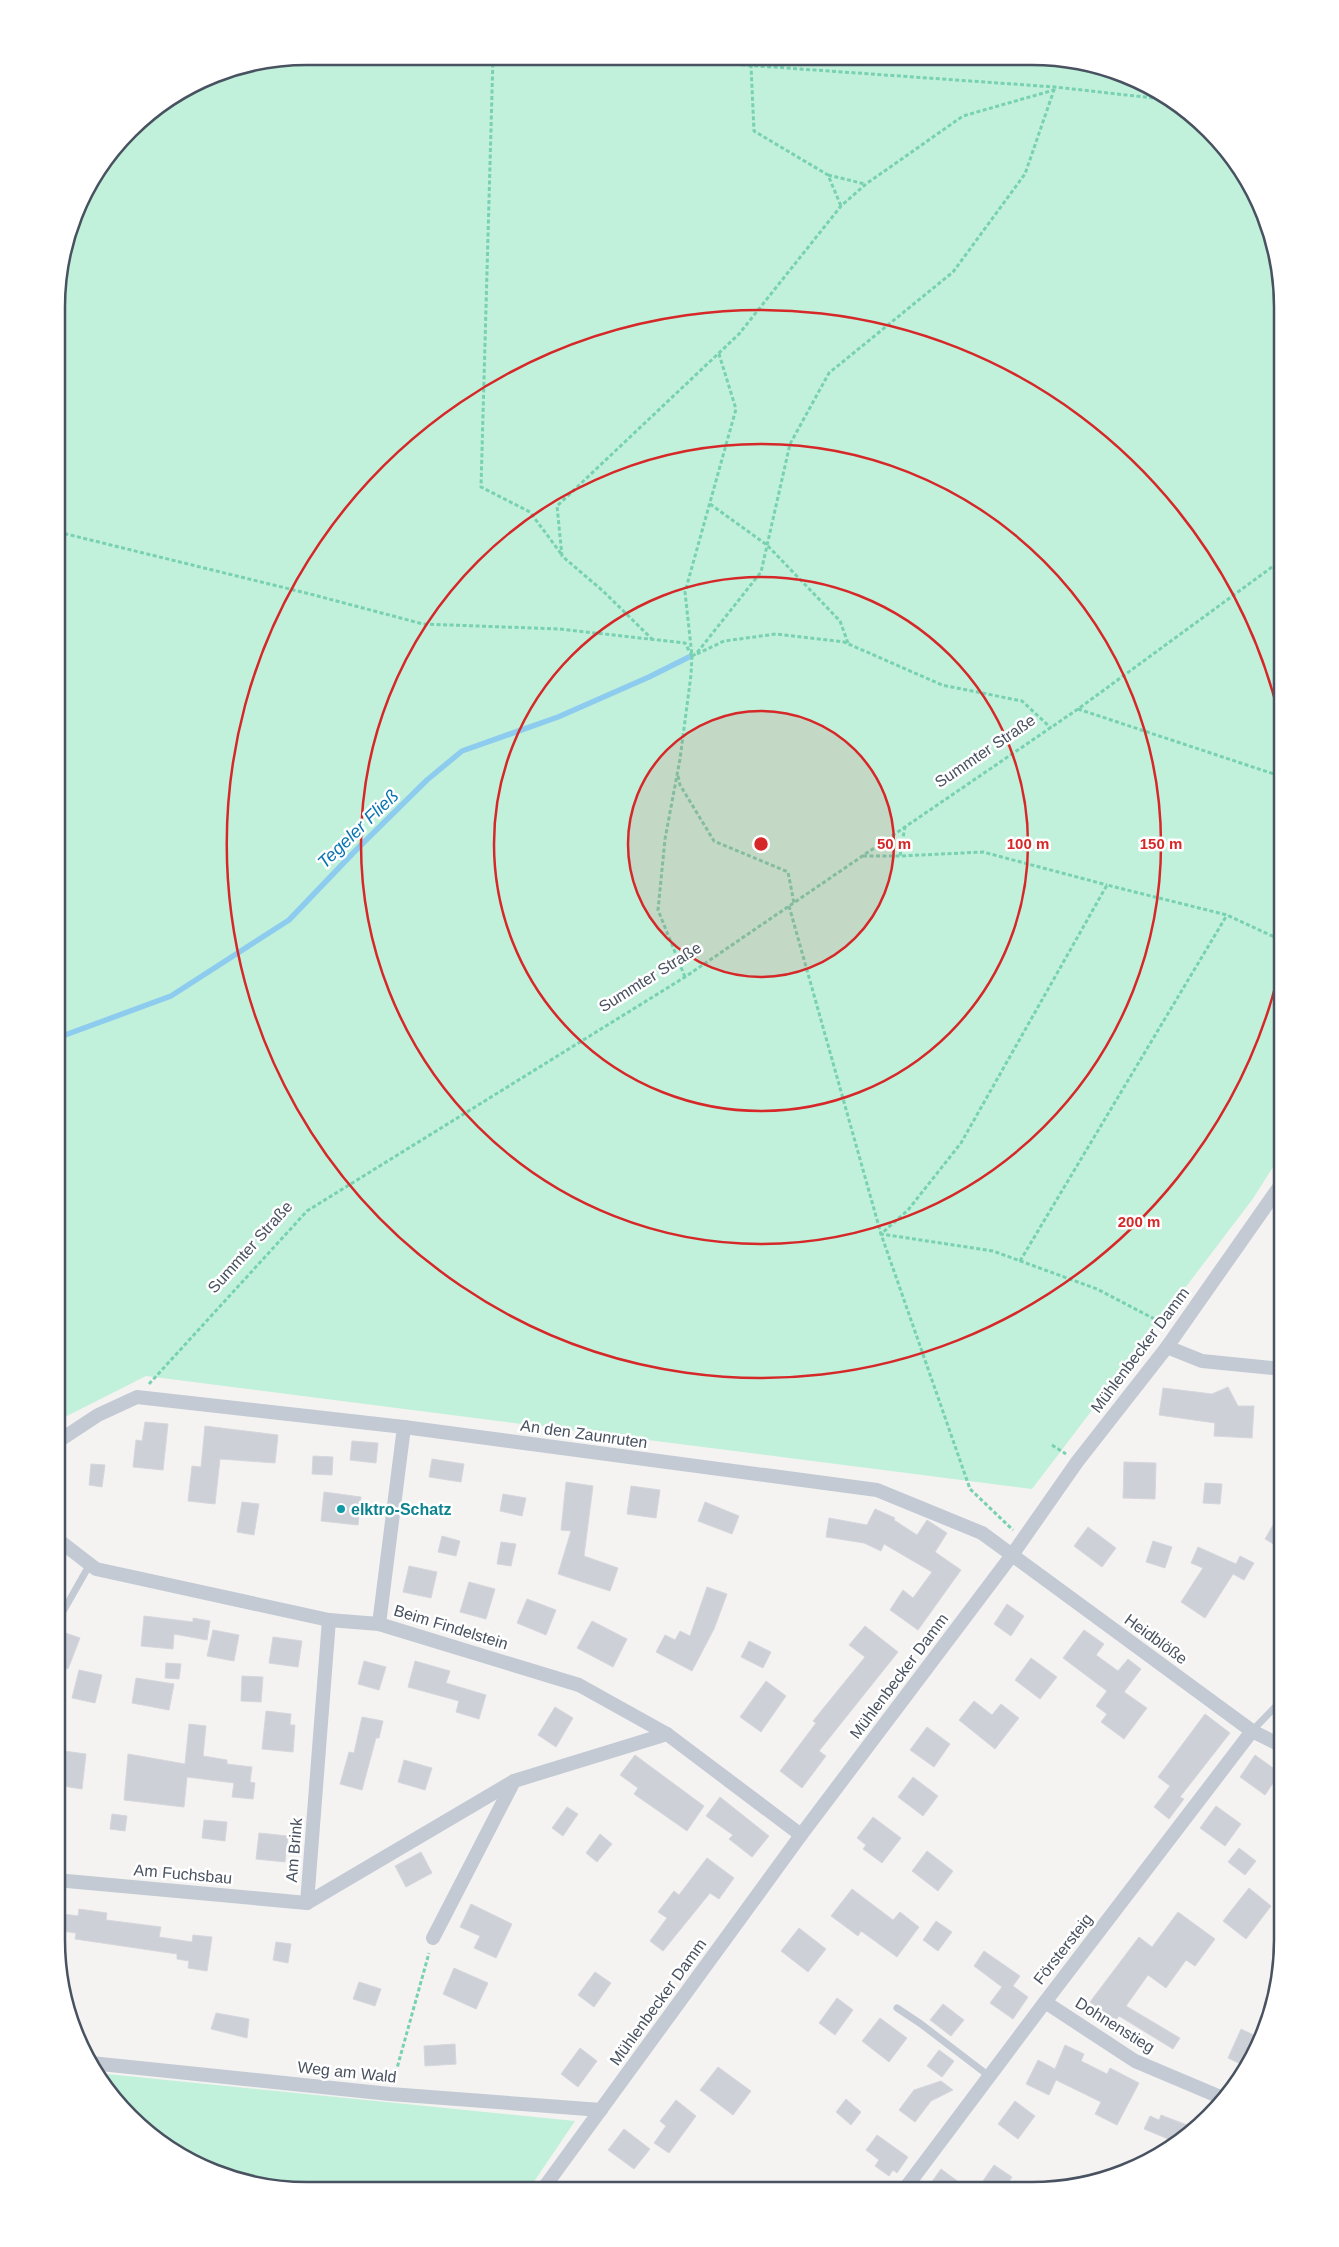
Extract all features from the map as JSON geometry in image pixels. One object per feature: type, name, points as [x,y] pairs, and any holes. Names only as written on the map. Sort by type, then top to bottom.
[{"type":"street","name":"Mühlenbecker Damm","points":[[548,2182],[801,1835],[1012,1555],[1077,1462],[1167,1347],[1274,1194]]},
{"type":"street","points":[[1167,1347],[1202,1361],[1274,1368]]},
{"type":"street","name":"An den Zaunruten","points":[[137,1397],[404,1427],[877,1490],[982,1533],[1012,1555]]},
{"type":"street","points":[[65,1437],[98,1416],[137,1397]]},
{"type":"street","points":[[379,1624],[404,1427]]},
{"type":"street","name":"Beim Findelstein","points":[[65,1545],[96,1569],[330,1620],[379,1624],[579,1685],[667,1734],[801,1835]]},
{"type":"street","name":"Heidblöße","points":[[1012,1555],[1252,1731],[1274,1742]]},
{"type":"street","name":"Am Brink","points":[[307,1903],[330,1620]]},
{"type":"street","name":"Förstersteig","points":[[910,2182],[1252,1731]]},
{"type":"street","name":"Am Brink","points":[[307,1903],[514,1781],[667,1734]]},
{"type":"street","points":[[433,1938],[514,1781]]},
{"type":"street","name":"Am Fuchsbau","points":[[65,1881],[307,1903]]},
{"type":"street","name":"Dohnenstieg","points":[[1045,2002],[1135,2061],[1217,2096]]},
{"type":"street","name":"Weg am Wald","points":[[99,2064],[390,2094],[601,2110]]},
{"type":"lane","points":[[65,1608],[90,1564]]},
{"type":"lane","points":[[1252,1731],[1274,1708]]},
{"type":"lane","points":[[896,2008],[921,2024],[989,2076]]},
{"type":"path","points":[[493,65],[482,487],[530,512],[562,556],[603,590],[653,640]]},
{"type":"path","points":[[738,65],[1155,99]]},
{"type":"path","points":[[751,66],[754,131],[828,175],[866,184]]},
{"type":"path","points":[[562,556],[557,506],[739,334],[841,206],[866,184],[963,116],[1055,89]]},
{"type":"path","points":[[692,656],[696,654],[761,572],[790,444],[829,373],[953,272],[1025,174],[1055,89]]},
{"type":"path","points":[[828,175],[841,206]]},
{"type":"path","points":[[685,978],[658,910],[665,838],[678,773],[692,656],[685,592],[736,409],[718,354]]},
{"type":"path","points":[[710,504],[767,545],[840,621],[849,644]]},
{"type":"path","points":[[65,534],[423,624],[559,629],[685,643],[692,656]]},
{"type":"path","name":"Summter Straße","points":[[137,1397],[307,1211],[685,978],[1051,728],[1274,566]]},
{"type":"path","points":[[692,656],[724,641],[776,634],[844,642],[942,685],[1022,701],[1051,728]]},
{"type":"path","points":[[1078,709],[1274,775]]},
{"type":"path","points":[[678,773],[680,785],[714,841],[788,872],[794,903]]},
{"type":"path","points":[[900,856],[905,826]]},
{"type":"path","points":[[863,856],[984,852],[1227,916],[1274,937]]},
{"type":"path","points":[[881,1234],[908,1210],[961,1143],[1107,885]]},
{"type":"path","points":[[789,906],[881,1234],[970,1489],[1022,1539]]},
{"type":"path","points":[[1020,1261],[1227,916]]},
{"type":"path","points":[[881,1234],[993,1251],[1097,1289],[1178,1331]]},
{"type":"path","points":[[390,2094],[433,1938]]},
{"type":"green space","points":[[307,65],[1032,65],[1064,67],[1095,73],[1125,83],[1153,97],[1192,125],[1214,147],[1242,186],[1256,214],[1266,244],[1272,275],[1274,307],[1274,1166],[1252,1200],[1032,1489],[146,1376],[65,1417],[65,307],[67,275],[73,244],[83,214],[97,186],[125,147],[147,125],[172,106],[214,83],[244,73],[275,67]]},
{"type":"green space","points":[[105,2074],[575,2121],[534,2182],[307,2182],[275,2180],[244,2174],[214,2164],[186,2150],[147,2122],[125,2100]]},
{"type":"building","points":[[1228,1387],[1238,1406],[1254,1406],[1252,1438],[1214,1436],[1215,1423],[1159,1415],[1163,1388],[1212,1394]]},
{"type":"building","points":[[145,1422],[168,1424],[163,1470],[133,1467],[136,1440],[142,1441]]},
{"type":"building","points":[[205,1426],[278,1435],[275,1463],[220,1459],[215,1504],[188,1501],[192,1466],[201,1467]]},
{"type":"building","points":[[352,1441],[378,1443],[376,1463],[350,1460]]},
{"type":"building","points":[[313,1456],[333,1457],[332,1475],[312,1474]]},
{"type":"building","points":[[432,1459],[464,1464],[461,1482],[429,1477]]},
{"type":"building","points":[[1124,1462],[1156,1463],[1155,1499],[1123,1498]]},
{"type":"building","points":[[91,1464],[105,1465],[102,1487],[89,1485]]},
{"type":"building","points":[[566,1482],[593,1486],[584,1556],[618,1568],[610,1591],[558,1574],[571,1531],[561,1530]]},
{"type":"building","points":[[1205,1483],[1222,1484],[1220,1504],[1203,1503]]},
{"type":"building","points":[[631,1486],[660,1490],[656,1518],[627,1514]]},
{"type":"building","name":"elktro-Schatz","points":[[324,1492],[361,1497],[358,1525],[321,1521]]},
{"type":"building","points":[[503,1494],[526,1498],[522,1516],[500,1511]]},
{"type":"building","points":[[242,1502],[259,1504],[254,1535],[237,1532]]},
{"type":"building","points":[[705,1502],[739,1516],[732,1534],[698,1521]]},
{"type":"building","points":[[875,1509],[895,1518],[894,1520],[917,1535],[927,1520],[947,1533],[935,1552],[961,1570],[918,1630],[890,1610],[903,1590],[913,1598],[932,1572],[884,1544],[881,1551],[864,1543],[826,1537],[829,1518],[867,1525]]},
{"type":"building","points":[[1274,1523],[1274,1544],[1265,1539]]},
{"type":"building","points":[[1088,1527],[1116,1548],[1102,1567],[1074,1546]]},
{"type":"building","points":[[442,1536],[460,1541],[456,1556],[438,1552]]},
{"type":"building","points":[[1153,1541],[1172,1547],[1165,1568],[1146,1562]]},
{"type":"building","points":[[501,1542],[516,1544],[511,1566],[497,1564]]},
{"type":"building","points":[[1198,1547],[1236,1564],[1240,1556],[1254,1563],[1244,1580],[1233,1574],[1205,1618],[1181,1602],[1203,1568],[1191,1563]]},
{"type":"building","points":[[409,1566],[437,1572],[431,1598],[403,1592]]},
{"type":"building","points":[[469,1582],[495,1589],[486,1619],[460,1612]]},
{"type":"building","points":[[707,1587],[727,1594],[714,1629],[692,1671],[656,1652],[665,1635],[675,1640],[680,1631],[690,1636]]},
{"type":"building","points":[[527,1599],[556,1610],[546,1635],[517,1623]]},
{"type":"building","points":[[1007,1604],[1024,1616],[1011,1636],[994,1624]]},
{"type":"building","points":[[144,1616],[193,1622],[193,1618],[210,1621],[207,1640],[174,1634],[173,1649],[141,1646]]},
{"type":"building","points":[[592,1621],[627,1639],[613,1667],[577,1648]]},
{"type":"building","points":[[865,1626],[898,1652],[819,1751],[826,1756],[802,1788],[780,1771],[816,1723],[813,1721],[865,1657],[849,1645]]},
{"type":"building","points":[[213,1630],[239,1635],[234,1661],[207,1656]]},
{"type":"building","points":[[1084,1630],[1104,1644],[1096,1655],[1118,1671],[1128,1659],[1141,1669],[1124,1692],[1147,1708],[1124,1739],[1101,1722],[1107,1714],[1096,1706],[1107,1691],[1063,1658]]},
{"type":"building","points":[[65,1633],[80,1638],[68,1669],[65,1668]]},
{"type":"building","points":[[273,1637],[302,1641],[298,1667],[269,1663]]},
{"type":"building","points":[[749,1641],[771,1652],[763,1668],[741,1657]]},
{"type":"building","points":[[1031,1658],[1057,1677],[1040,1699],[1015,1680]]},
{"type":"building","points":[[364,1661],[386,1667],[379,1690],[358,1684]]},
{"type":"building","points":[[415,1661],[450,1671],[446,1683],[486,1695],[479,1719],[456,1712],[459,1701],[408,1687]]},
{"type":"building","points":[[166,1663],[181,1664],[179,1679],[165,1678]]},
{"type":"building","points":[[79,1670],[102,1675],[95,1703],[72,1698]]},
{"type":"building","points":[[242,1676],[263,1677],[261,1702],[241,1701]]},
{"type":"building","points":[[136,1678],[174,1684],[169,1710],[132,1703]]},
{"type":"building","points":[[766,1681],[786,1696],[761,1732],[740,1717]]},
{"type":"building","points":[[974,1701],[992,1715],[1001,1704],[1019,1718],[995,1749],[959,1720]]},
{"type":"building","points":[[555,1707],[573,1718],[556,1747],[538,1735]]},
{"type":"building","points":[[266,1711],[291,1714],[290,1725],[295,1725],[293,1752],[262,1749]]},
{"type":"building","points":[[1205,1714],[1230,1733],[1180,1797],[1184,1799],[1169,1819],[1154,1807],[1170,1786],[1158,1777]]},
{"type":"building","points":[[362,1717],[383,1721],[379,1738],[376,1738],[362,1790],[340,1784],[349,1752],[354,1753]]},
{"type":"building","points":[[189,1724],[206,1726],[203,1756],[227,1760],[227,1764],[252,1767],[250,1782],[255,1783],[253,1799],[232,1797],[234,1783],[187,1777],[184,1807],[124,1800],[128,1754],[185,1764]]},
{"type":"building","points":[[927,1727],[950,1744],[934,1767],[910,1750]]},
{"type":"building","points":[[65,1751],[86,1754],[82,1789],[65,1786]]},
{"type":"building","points":[[635,1755],[704,1806],[687,1831],[634,1794],[638,1788],[620,1775]]},
{"type":"building","points":[[1255,1755],[1274,1769],[1274,1782],[1265,1795],[1240,1777]]},
{"type":"building","points":[[404,1760],[432,1768],[425,1790],[398,1782]]},
{"type":"building","points":[[913,1777],[938,1796],[923,1816],[898,1797]]},
{"type":"building","points":[[720,1797],[769,1836],[752,1857],[729,1839],[733,1835],[706,1816]]},
{"type":"building","points":[[1216,1806],[1241,1824],[1225,1846],[1200,1828]]},
{"type":"building","points":[[567,1807],[578,1814],[563,1836],[552,1828]]},
{"type":"building","points":[[112,1814],[127,1816],[125,1831],[110,1829]]},
{"type":"building","points":[[873,1817],[901,1838],[882,1863],[863,1849],[866,1845],[857,1838]]},
{"type":"building","points":[[204,1820],[227,1822],[225,1841],[202,1838]]},
{"type":"building","points":[[259,1833],[288,1836],[285,1862],[256,1859]]},
{"type":"building","points":[[600,1834],[612,1844],[597,1862],[586,1853]]},
{"type":"building","points":[[1239,1848],[1256,1861],[1245,1875],[1228,1862]]},
{"type":"building","points":[[927,1851],[953,1871],[938,1891],[912,1871]]},
{"type":"building","points":[[421,1852],[432,1873],[406,1887],[395,1866]]},
{"type":"building","points":[[707,1858],[734,1878],[719,1899],[710,1893],[663,1951],[650,1941],[667,1918],[658,1912],[674,1891],[679,1895]]},
{"type":"building","points":[[1249,1888],[1271,1906],[1246,1939],[1223,1921]]},
{"type":"building","points":[[852,1889],[893,1920],[900,1912],[919,1927],[897,1957],[861,1931],[858,1936],[831,1916]]},
{"type":"building","points":[[471,1904],[512,1924],[496,1958],[474,1948],[480,1936],[460,1927]]},
{"type":"building","points":[[79,1909],[107,1913],[106,1920],[161,1927],[159,1937],[192,1942],[193,1935],[212,1937],[207,1971],[188,1968],[189,1961],[177,1959],[177,1954],[75,1939],[76,1933],[65,1932],[65,1914],[78,1916]]},
{"type":"building","points":[[1178,1912],[1215,1939],[1195,1966],[1186,1960],[1166,1988],[1148,1975],[1126,2006],[1180,2038],[1173,2049],[1119,2016],[1116,2020],[1090,2002],[1139,1937],[1152,1947]]},
{"type":"building","points":[[936,1921],[952,1932],[938,1951],[923,1940]]},
{"type":"building","points":[[799,1928],[826,1949],[808,1972],[781,1951]]},
{"type":"building","points":[[276,1942],[291,1944],[288,1963],[273,1960]]},
{"type":"building","points":[[984,1951],[1020,1976],[1013,1986],[1028,1997],[1013,2019],[990,2003],[1002,1987],[974,1966]]},
{"type":"building","points":[[454,1968],[488,1983],[476,2009],[443,1994]]},
{"type":"building","points":[[595,1972],[611,1983],[594,2007],[578,1995]]},
{"type":"building","points":[[359,1982],[381,1989],[375,2006],[353,1999]]},
{"type":"building","points":[[837,1998],[853,2010],[835,2035],[819,2023]]},
{"type":"building","points":[[943,2004],[964,2020],[951,2036],[930,2020]]},
{"type":"building","points":[[216,2013],[249,2019],[247,2038],[211,2029]]},
{"type":"building","points":[[880,2018],[907,2038],[889,2062],[862,2041]]},
{"type":"building","points":[[1241,2029],[1255,2036],[1240,2064],[1228,2058]]},
{"type":"building","points":[[455,2044],[456,2064],[425,2066],[424,2046]]},
{"type":"building","points":[[1065,2045],[1084,2054],[1081,2061],[1107,2074],[1110,2068],[1139,2083],[1117,2125],[1095,2114],[1101,2102],[1056,2080],[1049,2095],[1026,2084],[1038,2060],[1055,2069]]},
{"type":"building","points":[[580,2048],[597,2061],[578,2087],[561,2074]]},
{"type":"building","points":[[939,2050],[954,2061],[942,2077],[927,2066]]},
{"type":"building","points":[[718,2067],[751,2091],[733,2115],[700,2090]]},
{"type":"building","points":[[941,2081],[953,2090],[931,2101],[915,2122],[899,2110],[914,2090]]},
{"type":"building","points":[[846,2099],[861,2112],[851,2125],[836,2112]]},
{"type":"building","points":[[676,2100],[696,2116],[669,2153],[654,2143],[666,2126],[660,2121]]},
{"type":"building","points":[[1015,2101],[1035,2116],[1018,2139],[998,2124]]},
{"type":"building","points":[[1161,2115],[1188,2125],[1169,2139],[1144,2129],[1150,2116],[1159,2120]]},
{"type":"building","points":[[624,2129],[650,2149],[634,2169],[608,2150]]},
{"type":"building","points":[[877,2135],[908,2157],[897,2173],[893,2170],[889,2176],[875,2166],[879,2160],[866,2150]]},
{"type":"building","points":[[994,2165],[1012,2177],[1009,2182],[982,2182]]},
{"type":"building","points":[[941,2169],[959,2182],[932,2182]]},
{"type":"waterway","name":"Tegeler Fließ","points":[[65,1035],[171,996],[289,920],[427,780],[462,751],[558,717],[649,677],[689,657]]},
{"type":"place","name":"elktro-Schatz","points":[[341,1509]]}]
